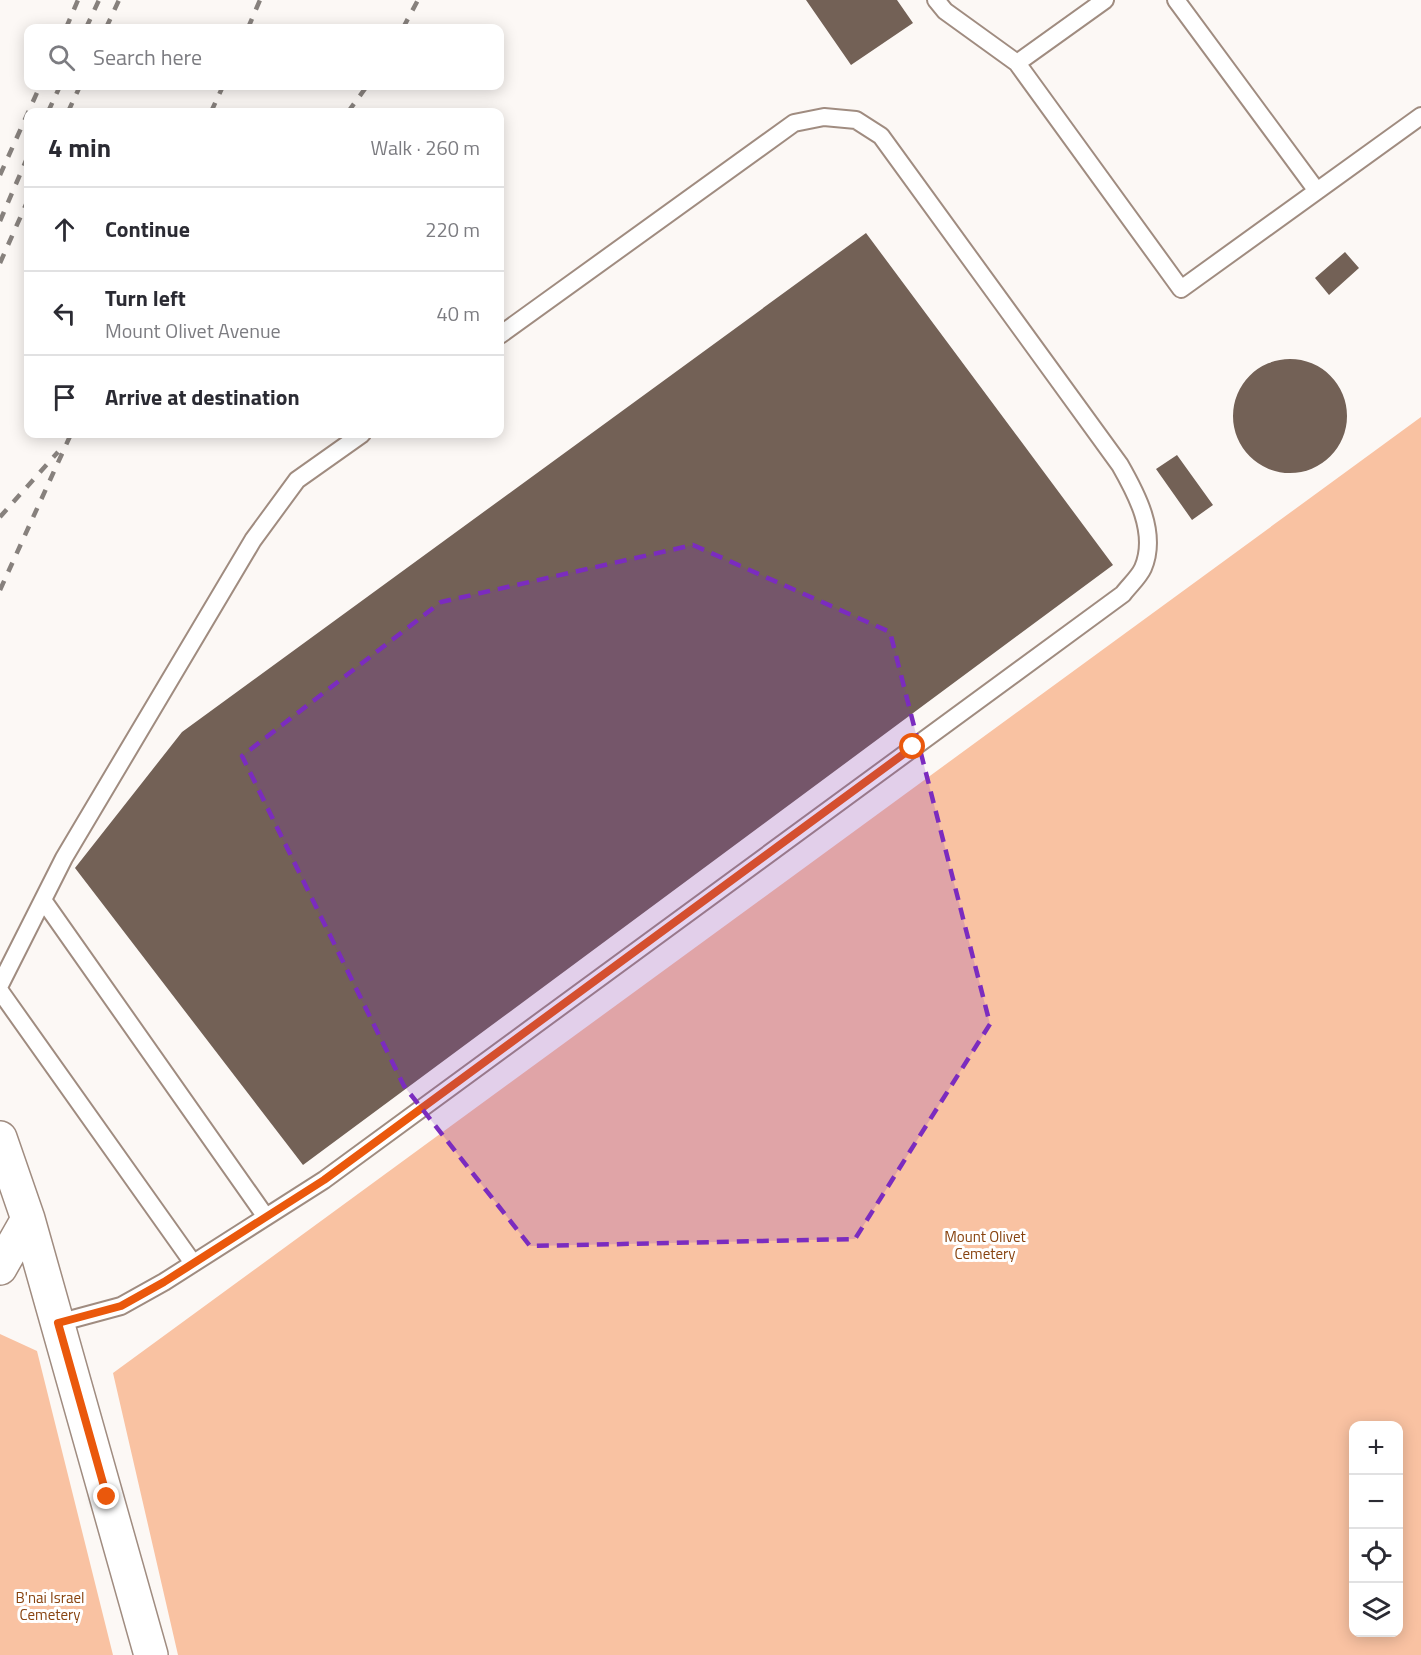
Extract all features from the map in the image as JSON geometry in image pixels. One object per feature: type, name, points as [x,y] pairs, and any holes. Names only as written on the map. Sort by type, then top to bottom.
[{"type":"street","points":[[0,1138],[28,1219],[151,1655]]},
{"type":"street","points":[[0,1269],[28,1219]]},
{"type":"lane","points":[[936,0],[945,11],[1017,63],[1181,289],[1421,116]]},
{"type":"lane","points":[[1017,63],[1105,0]]},
{"type":"lane","points":[[1176,0],[1317,191]]},
{"type":"lane","points":[[58,1323],[121,1306],[324,1180],[1123,594],[1143,568],[1148,545],[1145,521],[1138,496],[1120,465],[881,136],[856,120],[824,117],[794,123],[504,331]]},
{"type":"lane","points":[[0,985],[64,858],[253,540],[297,480],[356,438]]},
{"type":"lane","points":[[43,900],[266,1217]]},
{"type":"lane","points":[[0,991],[193,1263]]},
{"type":"highlighted area","points":[[693,545],[890,632],[990,1024],[855,1239],[530,1246],[404,1086],[242,756],[441,602]]},
{"type":"green space","name":"Mount Olivet Cemetery","points":[[1421,417],[1421,1655],[178,1655],[113,1373]]},
{"type":"green space","name":"B'nai Israel Cemetery","points":[[0,1334],[37,1351],[113,1655],[0,1655]]},
{"type":"building","points":[[806,0],[897,0],[913,23],[851,65]]},
{"type":"building","points":[[866,233],[1113,565],[303,1165],[75,868],[182,732]]},
{"type":"building","points":[[1345,252],[1359,268],[1329,295],[1315,278]]},
{"type":"building","points":[[1290,359],[1312,363],[1331,375],[1343,394],[1347,416],[1343,438],[1331,457],[1312,469],[1290,473],[1268,469],[1249,457],[1237,438],[1233,416],[1237,394],[1249,375],[1268,363]]},
{"type":"building","points":[[1177,455],[1213,505],[1192,520],[1156,469]]},
{"type":"railway","points":[[68,24],[78,0]]},
{"type":"railway","points":[[88,24],[99,0]]},
{"type":"railway","points":[[108,24],[119,0]]},
{"type":"railway","points":[[250,24],[260,0]]},
{"type":"railway","points":[[405,24],[418,0]]},
{"type":"railway","points":[[30,108],[38,90]]},
{"type":"railway","points":[[50,108],[58,90]]},
{"type":"railway","points":[[70,108],[78,90]]},
{"type":"railway","points":[[213,108],[221,90]]},
{"type":"railway","points":[[351,108],[364,90]]},
{"type":"railway","points":[[0,175],[24,122]]},
{"type":"railway","points":[[0,221],[24,165]]},
{"type":"railway","points":[[0,263],[24,209]]},
{"type":"railway","points":[[0,590],[69,438]]},
{"type":"railway","points":[[0,517],[58,452]]},
{"type":"route","points":[[107,1497],[58,1323],[121,1306],[164,1282],[324,1180],[913,747]]}]
